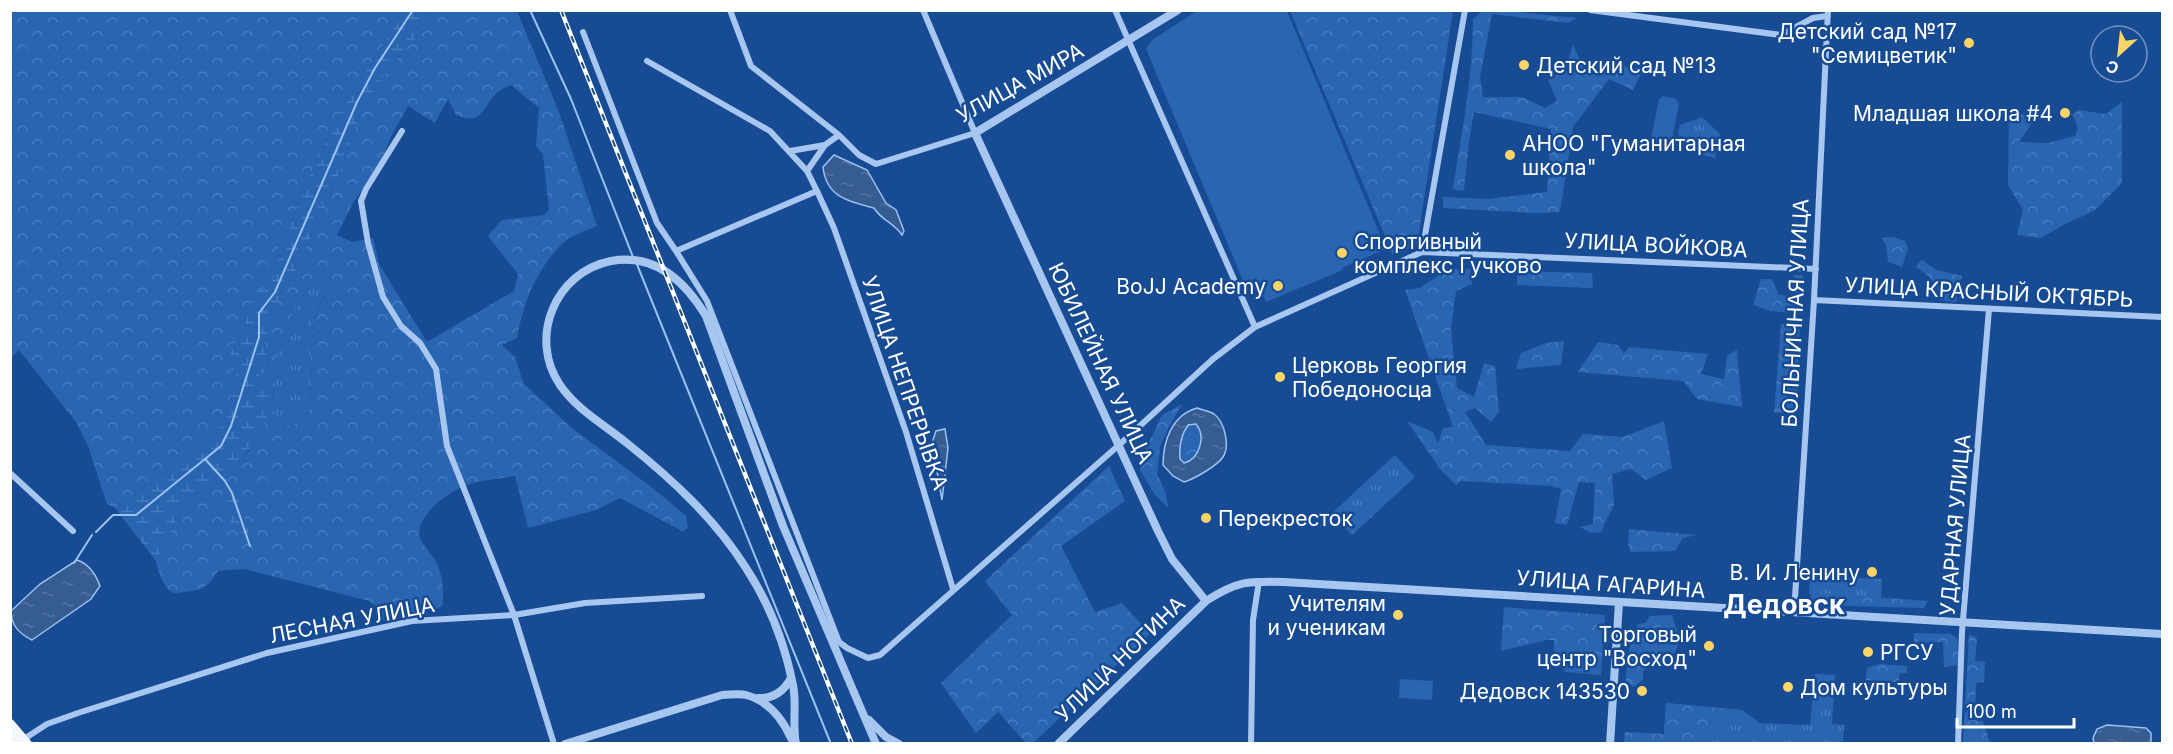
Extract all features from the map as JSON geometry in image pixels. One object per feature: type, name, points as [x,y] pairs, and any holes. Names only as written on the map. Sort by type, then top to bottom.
[{"type":"main road","points":[[10,724],[22,742]]},
{"type":"main road","points":[[10,738],[22,742]]},
{"type":"street","points":[[730,10],[751,66],[839,135],[825,145],[807,171]]},
{"type":"street","points":[[923,10],[975,133]]},
{"type":"street","points":[[1114,10],[1255,327]]},
{"type":"street","name":"УЛИЦА МИРА","points":[[839,135],[860,155],[876,164],[975,133],[1178,10]]},
{"type":"street","points":[[1422,252],[1465,10]]},
{"type":"street","points":[[1590,10],[1781,35],[1828,13]]},
{"type":"street","name":"БОЛЬНИЧНАЯ УЛИЦА","points":[[1794,613],[1816,269],[1828,13]]},
{"type":"street","points":[[583,32],[657,223],[675,251],[817,191],[807,171],[770,131],[647,61]]},
{"type":"street","points":[[402,131],[361,201],[368,243],[383,297],[400,326],[420,343],[436,369],[447,446],[514,615],[554,744]]},
{"type":"street","name":"ЮБИЛЕЙНАЯ УЛИЦА","points":[[975,133],[1172,558],[1206,601]]},
{"type":"street","points":[[790,151],[825,145]]},
{"type":"street","name":"УЛИЦА НЕПРЕРЫВКА","points":[[817,191],[834,228],[906,432],[953,589]]},
{"type":"street","name":"УЛИЦА ВОЙКОВА","points":[[675,251],[707,302],[839,642],[868,658],[874,658],[1119,445],[1213,359],[1255,327],[1422,252],[1816,269]]},
{"type":"street","points":[[795,744],[794,692],[786,653],[767,607],[746,568],[696,504],[674,482],[580,407],[561,387],[552,370],[547,352],[546,332],[554,305],[571,282],[587,270],[605,263],[634,260],[652,264],[670,273],[691,293],[706,316],[783,526],[876,744]]},
{"type":"street","name":"УЛИЦА КРАСНЫЙ ОКТЯБРЬ","points":[[1814,300],[2163,317]]},
{"type":"street","name":"УДАРНАЯ УЛИЦА","points":[[1958,744],[1963,622],[1989,309]]},
{"type":"street","points":[[10,473],[73,531]]},
{"type":"street","points":[[1251,744],[1253,620],[1259,581]]},
{"type":"street","name":"УЛИЦА ГАГАРИНА","points":[[1206,601],[1224,590],[1245,582],[1259,581],[2163,634]]},
{"type":"street","name":"ЛЕСНАЯ УЛИЦА","points":[[22,742],[47,724],[267,653],[412,621],[514,615],[585,603],[702,596]]},
{"type":"street","name":"УЛИЦА НОГИНА","points":[[1059,744],[1206,601]]},
{"type":"street","points":[[1610,744],[1619,602]]},
{"type":"street","points":[[565,744],[722,695],[771,697],[783,689],[791,678]]},
{"type":"street","points":[[749,696],[767,704],[784,721],[795,744]]},
{"type":"street","points":[[865,715],[879,731],[900,744]]},
{"type":"green space","points":[[403,10],[433,11],[425,26],[384,75],[360,114],[339,174],[318,212],[310,240],[293,278],[283,285],[264,343],[270,373],[259,374],[259,384],[270,386],[267,415],[263,428],[228,480],[195,494],[183,507],[156,561],[115,508],[214,438],[227,414],[235,386],[241,380],[235,374],[229,356],[243,330],[254,296],[273,280],[278,263],[279,244],[288,231],[303,189],[347,100],[394,28]]},
{"type":"green space","points":[[1198,10],[1287,11],[1386,249],[1342,268],[1343,270],[1266,302],[1256,278],[1244,283],[1146,49],[1152,40]]},
{"type":"green space","points":[[1484,10],[1577,18],[1568,23],[1492,14],[1480,77],[1483,97],[1522,97],[1545,108],[1557,101],[1548,80],[1565,70],[1573,45],[1586,73],[1607,64],[1643,69],[1633,90],[1609,79],[1573,127],[1560,212],[1535,213],[1443,208],[1443,197],[1488,199],[1547,192],[1551,129],[1474,112],[1464,190],[1458,191],[1453,188],[1469,83],[1473,19]]},
{"type":"green space","points":[[11,11],[403,11],[347,100],[303,189],[288,231],[279,244],[278,263],[273,280],[254,297],[243,330],[229,356],[241,380],[235,386],[227,414],[214,438],[115,508],[107,504],[88,446],[76,422],[19,350],[11,358]]},
{"type":"green space","points":[[433,11],[517,11],[559,112],[597,226],[563,243],[546,263],[527,299],[517,338],[502,345],[515,357],[524,384],[572,428],[654,489],[686,516],[688,528],[682,531],[620,498],[596,510],[528,528],[515,476],[477,482],[458,489],[434,506],[422,522],[420,538],[436,562],[442,581],[442,606],[437,609],[381,620],[378,608],[369,601],[244,569],[218,571],[207,585],[200,589],[172,592],[163,581],[156,561],[183,507],[195,494],[228,480],[234,466],[249,451],[267,402],[270,386],[259,384],[259,374],[270,372],[264,343],[283,285],[293,278],[310,240],[318,212],[339,174],[360,114],[384,75],[424,27]],"holes":[[[511,85],[539,108],[536,146],[543,155],[549,210],[544,215],[502,220],[488,236],[518,274],[514,291],[427,342],[379,264],[373,238],[352,242],[337,235],[352,205],[383,157],[408,106],[435,123],[448,99],[456,115],[465,118],[477,117],[499,91]],[[317,282],[331,286],[318,309],[313,324],[311,336],[312,385],[309,409],[305,420],[283,427],[271,409],[278,349],[300,297]]]},
{"type":"green space","points":[[1290,11],[1453,11],[1417,245],[1393,255]]},
{"type":"green space","points":[[1663,96],[1676,99],[1679,104],[1671,144],[1667,146],[1653,143],[1651,139],[1659,99]]},
{"type":"green space","points":[[2122,102],[2122,183],[2094,211],[2041,238],[2017,235],[2023,210],[2008,185],[2009,114],[2037,115],[2019,142],[2047,143],[2075,136],[2078,128],[2073,115],[2078,110],[2106,114]]},
{"type":"green space","points":[[1702,117],[1720,134],[1715,158],[1689,152],[1690,147],[1678,134],[1680,125]]},
{"type":"green space","points":[[1893,237],[1905,241],[1908,249],[1902,267],[1888,262],[1886,245],[1881,238]]},
{"type":"green space","points":[[1922,260],[1936,270],[1962,276],[1956,302],[1940,300],[1932,281],[1916,267]]},
{"type":"green space","points":[[1448,269],[1470,269],[1472,284],[1456,291],[1451,329],[1457,388],[1474,397],[1484,363],[1495,366],[1499,412],[1491,422],[1475,408],[1465,412],[1486,445],[1570,451],[1583,434],[1623,437],[1664,421],[1672,468],[1646,480],[1631,469],[1612,474],[1614,505],[1601,532],[1591,533],[1580,527],[1593,524],[1595,483],[1579,482],[1567,525],[1555,523],[1561,489],[1551,486],[1461,481],[1456,485],[1440,469],[1407,421],[1433,432],[1438,443],[1443,428],[1453,427],[1405,290],[1420,288]]},
{"type":"green space","points":[[1517,271],[1592,273],[1593,288],[1517,285]]},
{"type":"green space","points":[[1794,275],[1803,275],[1801,314],[1771,311],[1753,305],[1761,279],[1772,279],[1779,295],[1791,296]]},
{"type":"green space","points":[[317,282],[331,285],[318,308],[313,323],[311,335],[312,384],[309,408],[305,420],[282,427],[271,409],[278,349],[300,297]]},
{"type":"green space","points":[[1800,322],[1796,412],[1774,413],[1781,324]]},
{"type":"green space","points":[[1564,341],[1561,365],[1516,369],[1521,353],[1546,343]]},
{"type":"green space","points":[[1598,342],[1618,345],[1624,353],[1629,347],[1708,354],[1701,374],[1724,379],[1727,355],[1737,350],[1742,407],[1697,399],[1683,381],[1578,372]]},
{"type":"green space","points":[[1182,404],[1160,447],[1157,474],[1165,491],[1168,507],[1155,495],[1140,470],[1140,461],[1162,415]]},
{"type":"green space","points":[[1196,424],[1200,435],[1199,447],[1194,457],[1184,463],[1180,459],[1182,437],[1188,425]]},
{"type":"green space","points":[[1395,455],[1415,477],[1352,535],[1332,513]]},
{"type":"green space","points":[[1109,466],[1125,501],[1061,546],[1095,612],[1122,603],[1150,634],[1033,743],[1026,743],[998,712],[976,733],[941,683],[1012,615],[985,581]]},
{"type":"green space","points":[[232,497],[238,497],[249,533],[241,538],[227,518],[223,503]]},
{"type":"green space","points":[[1629,529],[1696,535],[1683,538],[1675,551],[1630,552]]},
{"type":"green space","points":[[1810,576],[1882,579],[1881,598],[1809,594]]},
{"type":"green space","points":[[1816,577],[1815,593],[1928,601],[1924,608],[1811,605],[1810,578]]},
{"type":"green space","points":[[1504,607],[1605,615],[1601,675],[1566,672],[1554,658],[1554,640],[1501,651]]},
{"type":"green space","points":[[1672,615],[1680,640],[1675,653],[1659,657],[1643,671],[1643,680],[1633,687],[1626,681],[1626,674],[1631,645],[1638,624],[1645,623],[1650,616]]},
{"type":"green space","points":[[1914,633],[1951,634],[1957,638],[1959,665],[1944,667],[1943,642],[1914,643]]},
{"type":"green space","points":[[1969,635],[1977,639],[1975,661],[1985,662],[1984,682],[1976,683],[1975,713],[1972,720],[1983,721],[1990,743],[1963,743]]},
{"type":"green space","points":[[1879,664],[1907,666],[1907,673],[1899,674],[1899,682],[1866,680],[1867,668]]},
{"type":"green space","points":[[1815,674],[1835,675],[1832,724],[1844,725],[1843,743],[1624,744],[1625,732],[1664,734],[1666,703],[1742,710],[1760,723],[1810,725]]},
{"type":"green space","points":[[1400,679],[1433,681],[1432,700],[1399,698]]},
{"type":"green space","points":[[1666,703],[1742,710],[1701,735],[1697,743],[1624,743],[1625,732],[1664,734]]},
{"type":"water","points":[[834,155],[867,170],[886,203],[896,210],[904,231],[902,235],[874,208],[848,200],[834,192],[825,177],[823,167]]},
{"type":"water","points":[[1197,408],[1214,414],[1224,428],[1226,447],[1223,457],[1216,464],[1184,482],[1173,476],[1163,465],[1163,456],[1171,430],[1181,416]],"holes":[[[1196,424],[1199,429],[1200,446],[1194,457],[1184,463],[1180,459],[1184,433],[1188,425]]]},
{"type":"water","points":[[945,429],[948,448],[942,500],[932,443],[936,431]]},
{"type":"water","points":[[77,560],[92,570],[100,586],[91,599],[32,640],[24,635],[14,625],[11,611],[40,584]]},
{"type":"water","points":[[2107,725],[2146,728],[2151,733],[2151,743],[2094,743],[2093,738],[2097,729]]},
{"type":"waterway","points":[[96,532],[113,515],[136,515],[221,446],[231,426],[259,337],[259,313],[275,292],[357,102],[375,68],[413,10]]},
{"type":"waterway","points":[[530,10],[571,99],[633,257]]},
{"type":"waterway","points":[[636,262],[831,744]]},
{"type":"waterway","points":[[205,459],[225,481],[232,493],[250,546]]},
{"type":"waterway","points":[[74,563],[92,535]]},
{"type":"railway","points":[[561,10],[852,744]]},
{"type":"place","name":"Детский сад №17 \"Семицветик\"","points":[[1969,43]]},
{"type":"place","name":"Детский сад №13","points":[[1524,65]]},
{"type":"place","name":"Младшая школа #4","points":[[2065,113]]},
{"type":"place","name":"АНОО \"Гуманитарная школа\"","points":[[1510,155]]},
{"type":"place","name":"Спортивный комплекс Гучково","points":[[1342,253]]},
{"type":"place","name":"BoJJ Academy","points":[[1278,286]]},
{"type":"place","name":"Церковь Георгия Победоносца","points":[[1280,377]]},
{"type":"place","name":"Перекресток","points":[[1206,518]]},
{"type":"place","name":"В. И. Ленину","points":[[1872,572]]},
{"type":"place","name":"Учителям и ученикам","points":[[1398,615]]},
{"type":"place","name":"Торговый центр \"Восход\"","points":[[1709,646]]},
{"type":"place","name":"РГСУ","points":[[1868,652]]},
{"type":"place","name":"Дом культуры","points":[[1788,687]]},
{"type":"place","name":"Дедовск 143530","points":[[1642,691]]},
{"type":"district","name":"Дедовск","points":[[1784,604]]}]
